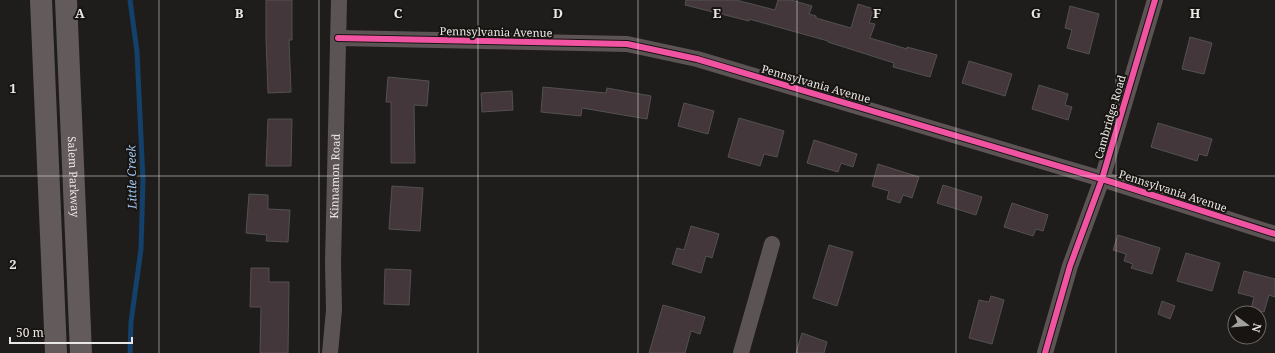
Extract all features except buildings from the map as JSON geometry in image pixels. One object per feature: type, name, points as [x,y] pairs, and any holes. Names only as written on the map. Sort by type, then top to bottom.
[{"type":"highway","points":[[41,0],[56,353]]},
{"type":"highway","name":"Salem Parkway","points":[[66,0],[81,353]]},
{"type":"street","name":"Kinnamon Road","points":[[330,353],[334,310],[333,262],[339,0]]},
{"type":"street","name":"Cambridge Road","points":[[1045,353],[1070,266],[1102,179],[1154,0]]},
{"type":"street","name":"Pennsylvania Avenue","points":[[338,38],[627,44],[696,59],[1102,179],[1275,234]]},
{"type":"street","points":[[741,353],[772,244]]},
{"type":"waterway","name":"Little Creek","points":[[130,0],[137,52],[143,180],[141,249],[131,322],[130,353]]},
{"type":"cycle path","points":[[1045,353],[1070,266],[1102,179],[1155,0]]},
{"type":"cycle path","points":[[338,38],[627,44],[697,59],[1102,179],[1275,234]]}]
